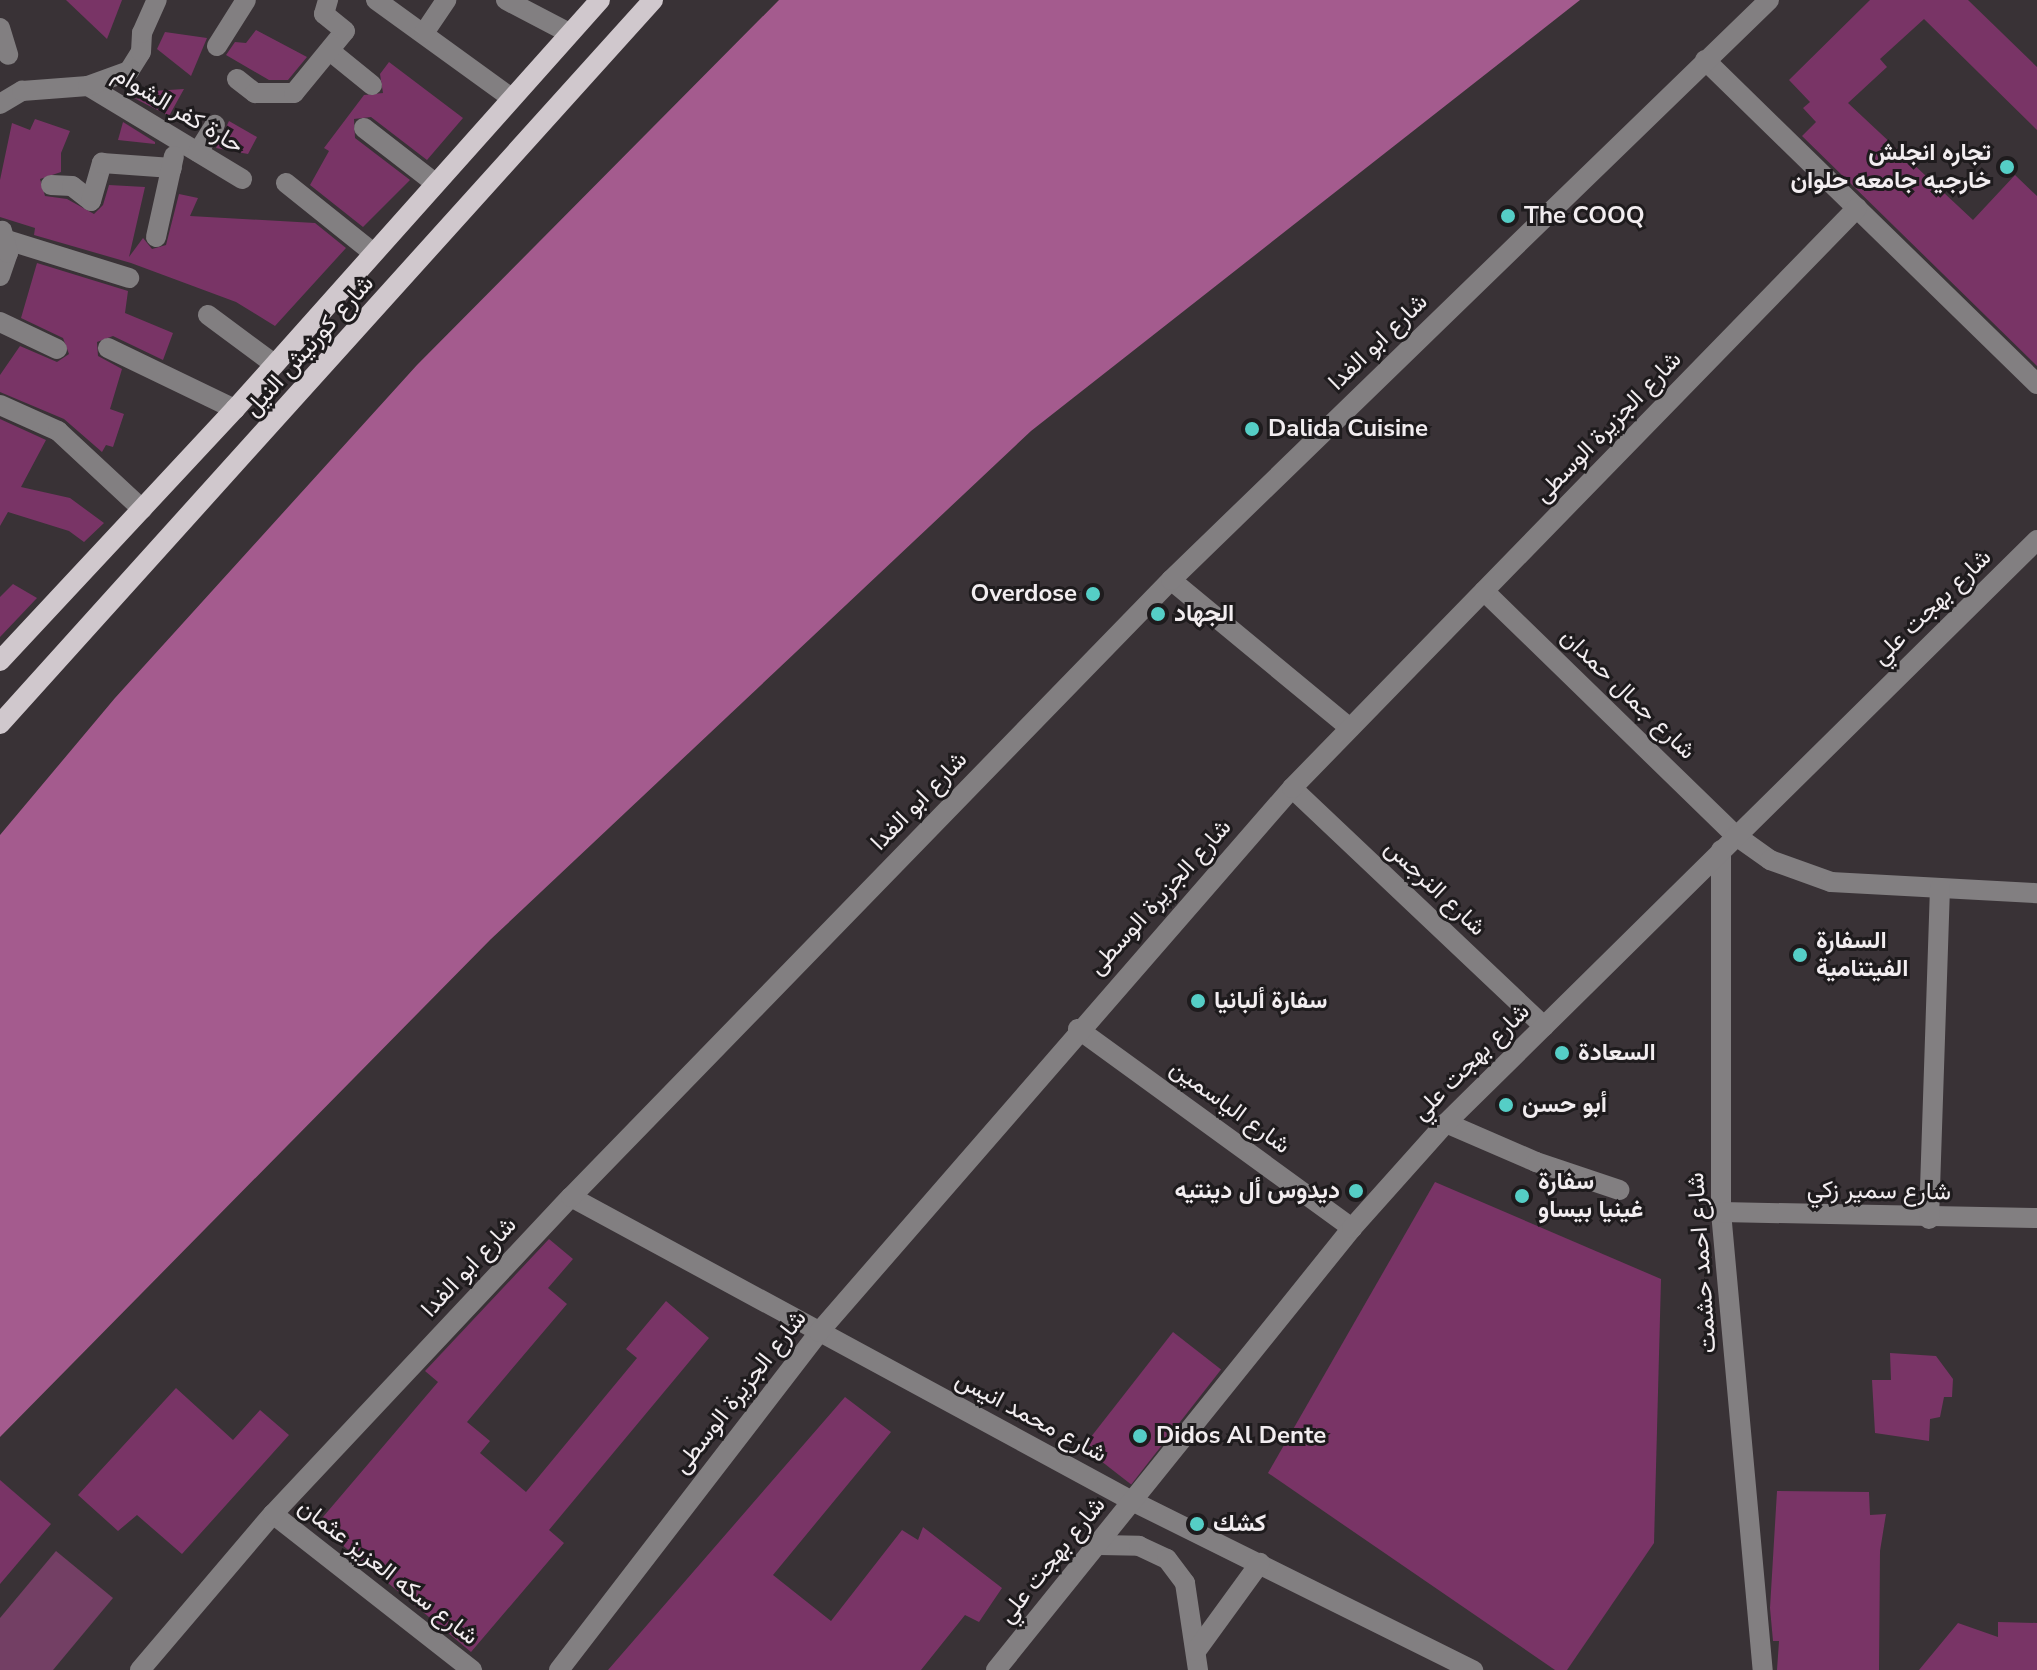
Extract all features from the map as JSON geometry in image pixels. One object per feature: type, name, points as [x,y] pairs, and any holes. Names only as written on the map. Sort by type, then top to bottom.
[{"type":"main road","name":"شارع كورنيش النيل","points":[[0,661],[235,409],[510,97],[600,0]]},
{"type":"main road","name":"شارع كورنيش النيل","points":[[0,724],[653,0]]},
{"type":"street","points":[[0,104],[22,91],[88,86],[129,71],[141,52],[142,33],[157,0]]},
{"type":"street","points":[[217,46],[246,0]]},
{"type":"street","points":[[237,79],[255,93],[284,96],[294,93],[345,31],[324,14],[328,0]]},
{"type":"street","points":[[376,0],[510,97]]},
{"type":"street","points":[[424,33],[446,0]]},
{"type":"street","points":[[506,0],[569,33]]},
{"type":"street","name":"شارع ابو الفدا","points":[[140,1670],[273,1514],[571,1197],[1171,580],[1769,0]]},
{"type":"street","points":[[0,28],[8,55]]},
{"type":"street","points":[[330,51],[372,85]]},
{"type":"street","points":[[1705,60],[2037,384]]},
{"type":"street","name":"حارة كفر الشوام","points":[[88,86],[242,179]]},
{"type":"street","points":[[198,152],[215,125]]},
{"type":"street","points":[[364,128],[435,183]]},
{"type":"street","points":[[156,237],[178,140]]},
{"type":"street","points":[[51,185],[72,186],[91,201],[102,163],[172,168]]},
{"type":"street","points":[[286,183],[372,252]]},
{"type":"street","name":"شارع الجزيرة الوسطى","points":[[559,1670],[819,1332],[1078,1029],[1292,788],[1857,208]]},
{"type":"street","points":[[0,276],[4,235],[129,278]]},
{"type":"street","points":[[208,315],[274,364]]},
{"type":"street","points":[[0,322],[57,349]]},
{"type":"street","points":[[108,348],[235,409]]},
{"type":"street","points":[[0,405],[58,431],[142,509]]},
{"type":"street","name":"شارع بهجت علي","points":[[996,1670],[1100,1545],[1352,1228],[1446,1123],[2037,540]]},
{"type":"street","points":[[1171,580],[1350,728]]},
{"type":"street","name":"شارع جمال حمدان","points":[[1484,591],[1735,835],[1770,860],[1810,877],[2037,893]]},
{"type":"street","name":"شارع النرجس","points":[[1292,788],[1544,1026]]},
{"type":"street","name":"شارع احمد حشمت","points":[[1721,850],[1721,1212],[1763,1670]]},
{"type":"street","points":[[1929,1219],[1940,888]]},
{"type":"street","name":"شارع الياسمين","points":[[1078,1029],[1352,1228]]},
{"type":"street","points":[[1446,1123],[1536,1162],[1619,1190]]},
{"type":"street","name":"شارع محمد انيس","points":[[571,1197],[1132,1501],[1473,1670]]},
{"type":"street","name":"شارع سمير زكي","points":[[1721,1212],[1929,1219],[2037,1218]]},
{"type":"street","name":"شارع سكه العزيز عثمان","points":[[273,1514],[472,1670]]},
{"type":"street","points":[[1100,1545],[1139,1546],[1167,1559],[1185,1583],[1197,1661]]},
{"type":"street","points":[[1197,1661],[1260,1563]]},
{"type":"shaded area","points":[[779,0],[1580,0],[1031,431],[491,939],[0,1437],[0,835],[115,698],[417,365]]},
{"type":"shaded area","points":[[56,1551],[113,1598],[53,1670],[0,1670],[0,1618]]},
{"type":"building","points":[[66,0],[122,0],[107,39]]},
{"type":"building","points":[[1870,0],[1968,0],[2037,67],[2037,130],[1924,19],[1880,59],[1887,67],[1848,103],[1973,220],[2015,175],[2037,196],[2037,366],[1802,136],[1816,122],[1803,108],[1810,102],[1789,80]]},
{"type":"building","points":[[256,30],[307,57],[288,80],[269,80],[226,55],[235,42],[246,43]]},
{"type":"building","points":[[165,32],[207,38],[191,76],[157,49]]},
{"type":"building","points":[[389,62],[463,118],[427,160],[371,117],[354,119],[355,138],[410,180],[363,227],[310,185],[329,151],[324,148],[364,95],[383,93],[380,74]]},
{"type":"building","points":[[184,89],[169,116],[134,98],[152,101],[153,91]]},
{"type":"building","points":[[35,119],[70,131],[61,153],[61,172],[40,179],[45,196],[67,199],[94,214],[103,205],[109,185],[145,187],[129,257],[143,238],[152,249],[166,245],[179,194],[198,198],[190,216],[315,223],[346,248],[275,326],[236,302],[131,263],[34,235],[35,228],[0,217],[0,180],[12,123],[30,130]]},
{"type":"building","points":[[229,121],[257,137],[248,154],[216,148]]},
{"type":"building","points":[[123,122],[155,142],[155,144],[118,140]]},
{"type":"building","points":[[37,263],[128,291],[125,313],[173,333],[163,360],[113,336],[97,342],[98,356],[122,369],[110,409],[124,414],[113,447],[106,445],[102,452],[64,419],[0,392],[0,375],[20,346],[57,362],[69,354],[63,338],[21,318]]},
{"type":"building","points":[[0,419],[46,440],[21,487],[70,498],[104,523],[84,542],[69,531],[8,512],[0,526]]},
{"type":"building","points":[[13,584],[37,598],[0,637],[0,597]]},
{"type":"building","points":[[1435,1182],[1661,1279],[1654,1543],[1567,1670],[1555,1670],[1268,1473]]},
{"type":"building","points":[[549,1239],[573,1259],[548,1288],[567,1304],[467,1422],[490,1441],[480,1453],[526,1492],[637,1358],[626,1349],[666,1301],[709,1338],[549,1530],[564,1543],[471,1652],[317,1524],[438,1382],[425,1371]]},
{"type":"building","points":[[1173,1332],[1221,1370],[1131,1485],[1083,1447]]},
{"type":"building","points":[[1890,1353],[1936,1356],[1953,1379],[1952,1397],[1944,1397],[1940,1417],[1930,1419],[1929,1441],[1875,1433],[1872,1380],[1891,1380]]},
{"type":"building","points":[[176,1388],[233,1440],[260,1410],[289,1435],[182,1554],[137,1515],[118,1531],[78,1495]]},
{"type":"building","points":[[845,1397],[891,1432],[773,1575],[831,1621],[902,1530],[918,1540],[923,1527],[1002,1588],[979,1622],[965,1615],[921,1670],[608,1670]]},
{"type":"building","points":[[0,1480],[51,1524],[0,1584]]},
{"type":"building","points":[[1777,1491],[1869,1492],[1870,1515],[1886,1514],[1880,1551],[1879,1670],[1777,1670],[1779,1641],[1773,1641],[1770,1608]]},
{"type":"building","points":[[1998,1622],[2037,1623],[2037,1670],[1919,1670],[1958,1623],[1998,1637]]},
{"type":"place","name":"تجاره انجلش خارجيه جامعه حلوان","points":[[2007,167]]},
{"type":"place","name":"The COOQ","points":[[1508,216]]},
{"type":"place","name":"Dalida Cuisine","points":[[1252,429]]},
{"type":"place","name":"Overdose","points":[[1093,594]]},
{"type":"place","name":"الجهاد","points":[[1158,614]]},
{"type":"place","name":"السفارة الفيتنامية","points":[[1800,955]]},
{"type":"place","name":"سفارة ألبانيا","points":[[1198,1001]]},
{"type":"place","name":"السعادة","points":[[1562,1053]]},
{"type":"place","name":"أبو حسن","points":[[1506,1105]]},
{"type":"place","name":"ديدوس أل دينتيه","points":[[1356,1191]]},
{"type":"place","name":"سفارة غينيا بيساو","points":[[1522,1196]]},
{"type":"place","name":"Didos Al Dente","points":[[1140,1436]]},
{"type":"place","name":"كشك","points":[[1197,1524]]}]
